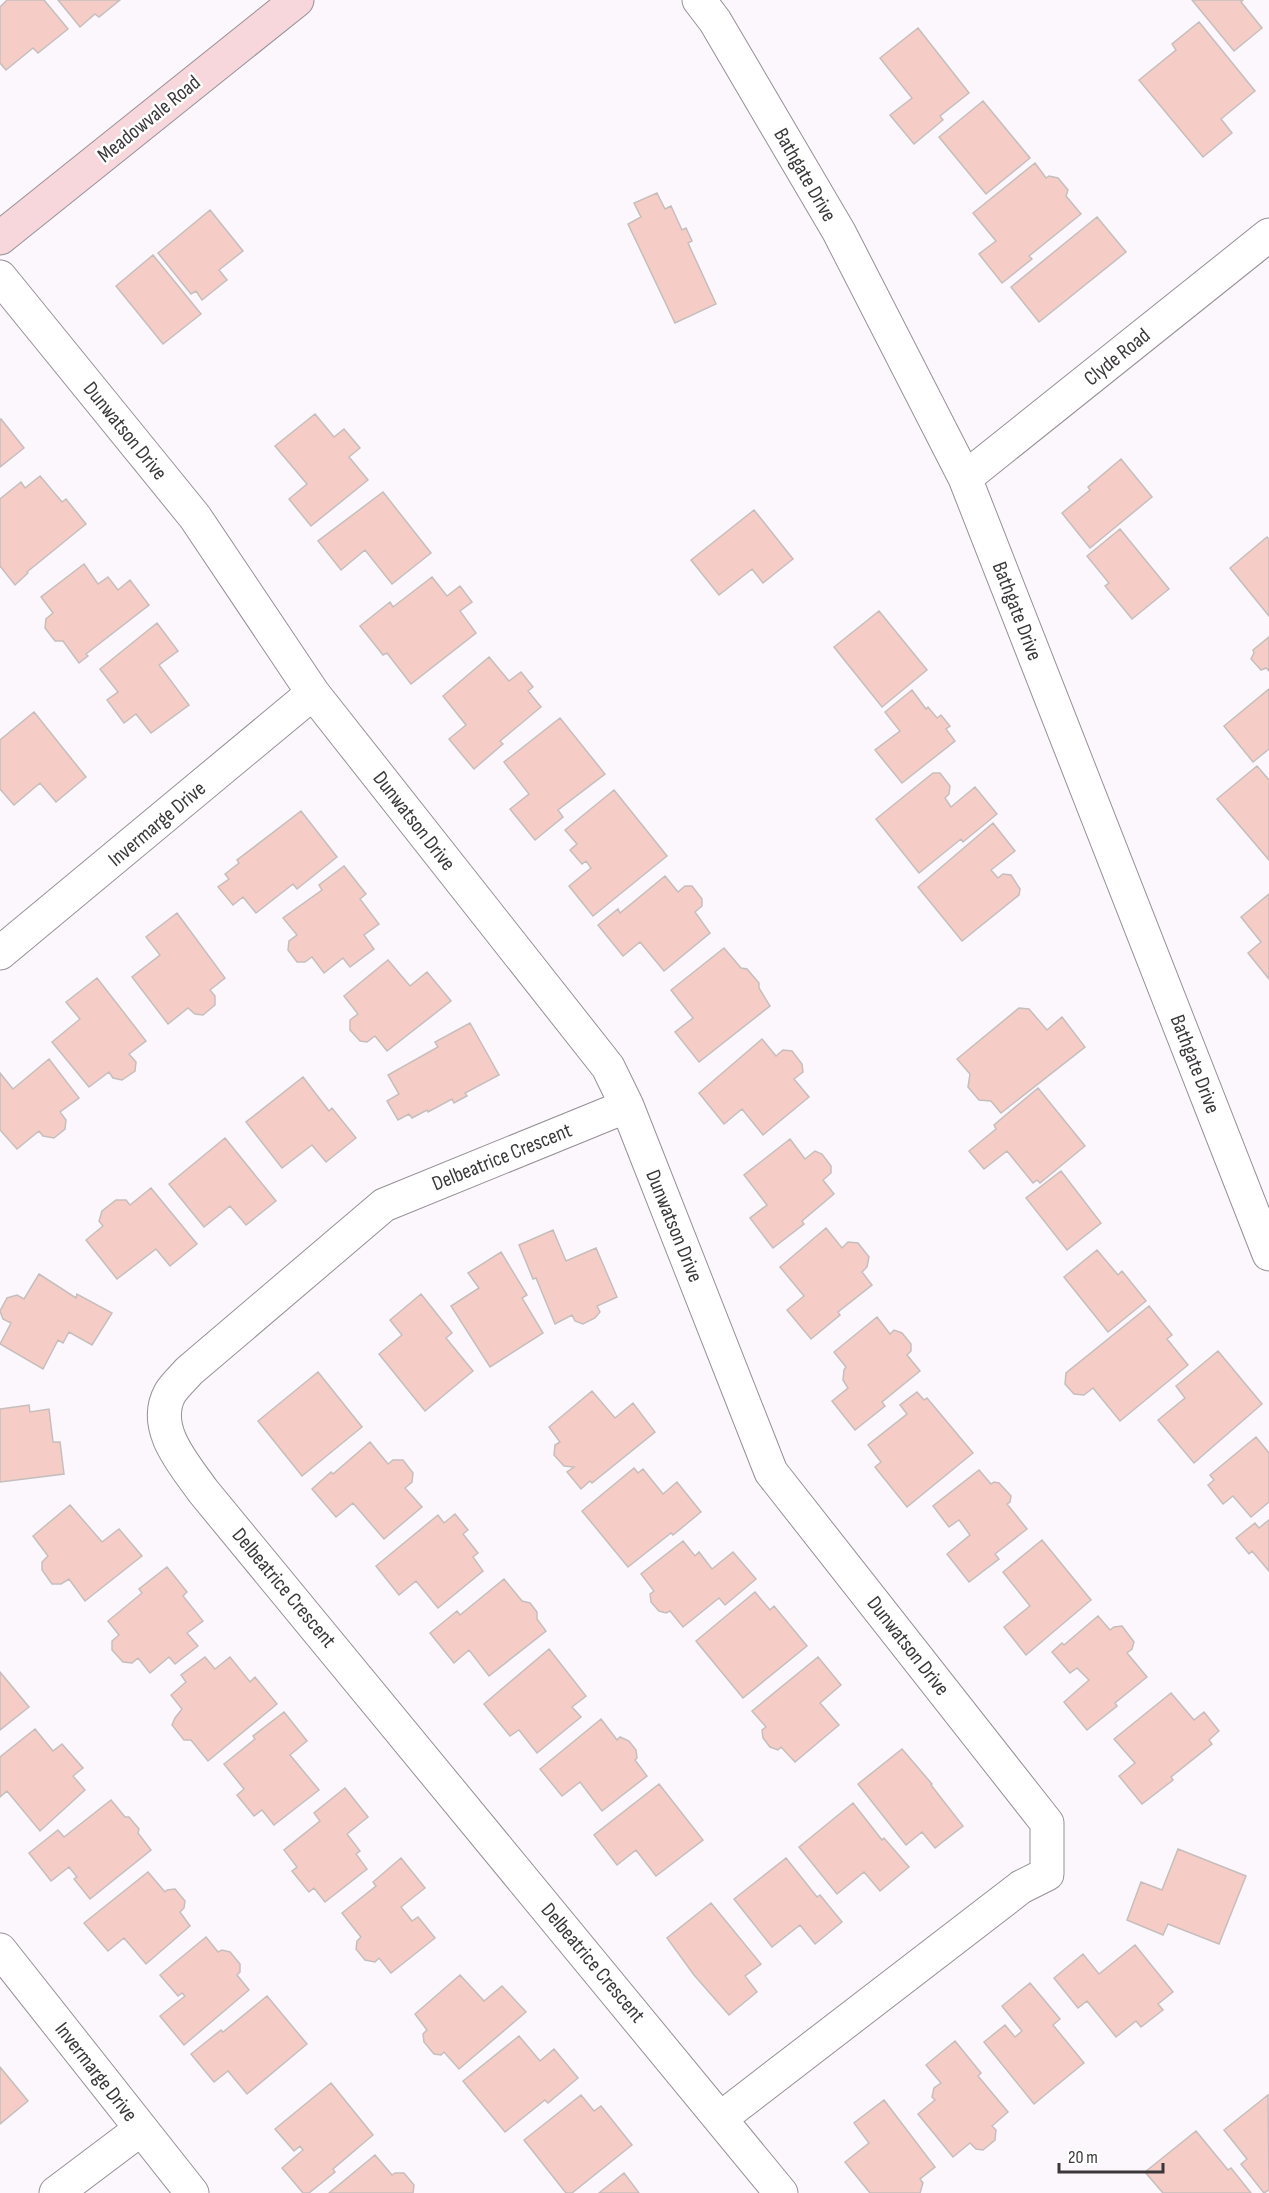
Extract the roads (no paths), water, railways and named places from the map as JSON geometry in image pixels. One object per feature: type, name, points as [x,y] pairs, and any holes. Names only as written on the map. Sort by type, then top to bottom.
[{"type":"street","name":"Meadowvale Road","points":[[0,238],[297,0]]},
{"type":"street","name":"Bathgate Drive","points":[[699,0],[715,21],[839,232],[965,478],[1269,1254]]},
{"type":"street","name":"Clyde Road","points":[[965,478],[1269,235]]},
{"type":"street","name":"Dunwatson Drive","points":[[0,277],[195,517],[313,693],[608,1067],[627,1106],[771,1472],[1047,1823],[1047,1874],[1021,1887],[721,2118]]},
{"type":"street","name":"Invermarge Drive","points":[[0,953],[313,693]]},
{"type":"street","name":"Delbeatrice Crescent","points":[[627,1106],[384,1205],[189,1371],[170,1393],[165,1414],[167,1432],[176,1452],[203,1491],[781,2193]]},
{"type":"street","name":"Invermarge Drive","points":[[0,1950],[192,2193]]},
{"type":"street","points":[[56,2193],[141,2129]]}]
